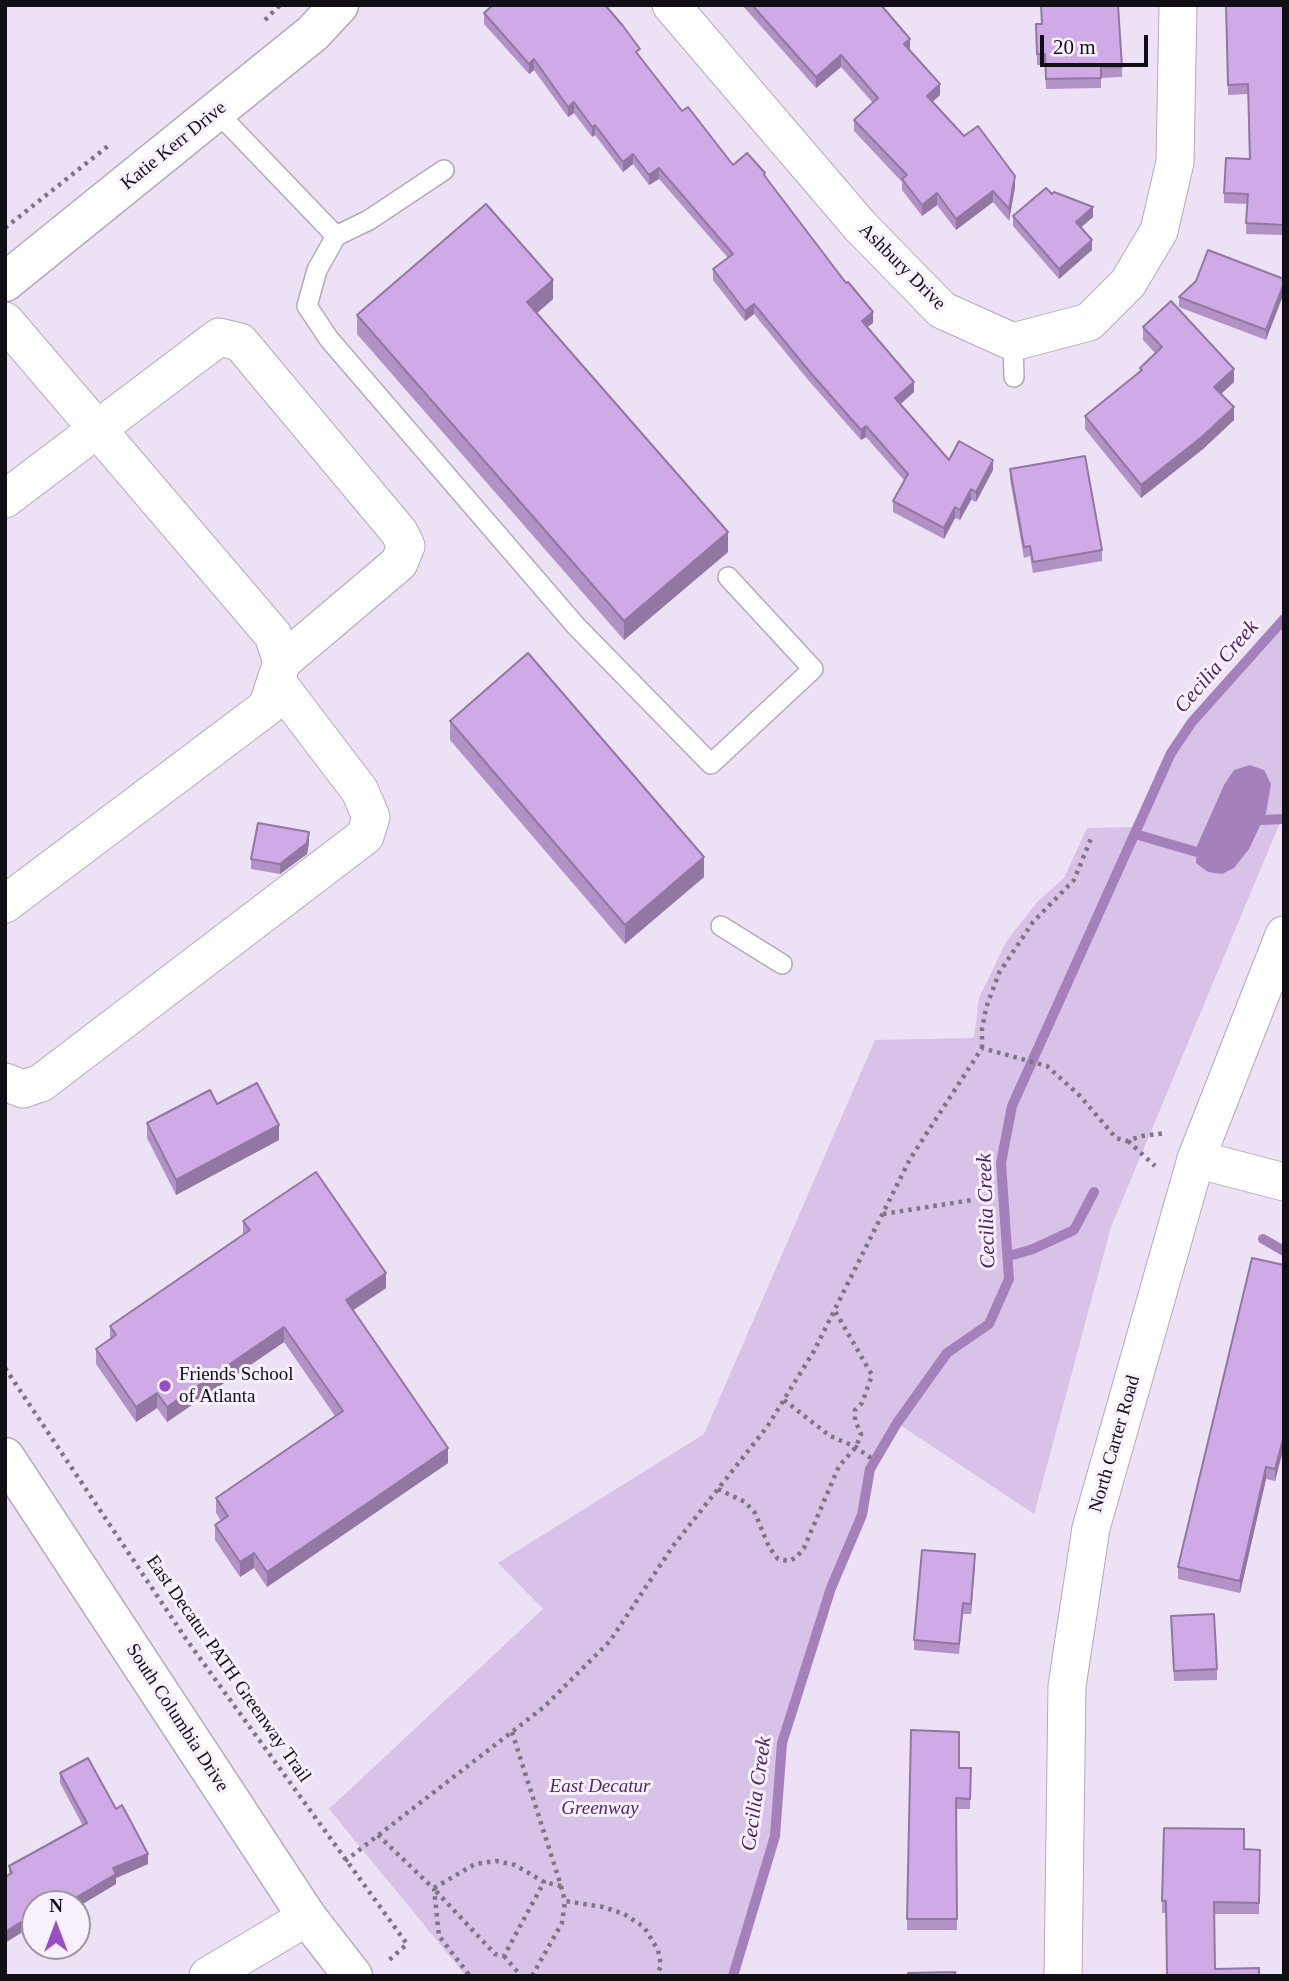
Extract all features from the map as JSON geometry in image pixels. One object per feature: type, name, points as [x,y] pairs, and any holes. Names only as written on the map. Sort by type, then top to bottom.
[{"type":"main road","name":"Katie Kerr Drive","points":[[5,282],[313,33],[339,5]]},
{"type":"main road","name":"South Columbia Drive","points":[[5,1457],[307,1917],[367,1972]]},
{"type":"street","name":"Ashbury Drive","points":[[671,5],[860,226],[942,310],[1013,360],[1089,321],[1128,283],[1159,231],[1175,162],[1178,5]]},
{"type":"street","points":[[5,321],[273,635],[279,672],[360,791],[371,817],[365,836],[41,1083],[23,1089],[5,1082]]},
{"type":"street","points":[[5,499],[219,337],[240,342],[399,532],[406,546],[399,562],[279,672],[267,707],[5,904]]},
{"type":"street","name":"North Carter Road","points":[[1063,1976],[1067,1686],[1091,1528],[1196,1159],[1284,935]]},
{"type":"street","points":[[1196,1159],[1284,1182]]},
{"type":"street","points":[[208,1976],[307,1917]]},
{"type":"lane","points":[[217,112],[337,236]]},
{"type":"lane","points":[[444,170],[369,220],[337,236],[317,270],[307,306],[329,338],[576,626],[711,764],[813,669],[728,577]]},
{"type":"lane","points":[[721,926],[782,964]]},
{"type":"path","points":[[345,1861],[544,1707],[610,1642],[673,1546],[767,1427],[814,1351],[910,1159],[982,1048],[986,1007],[999,973],[1033,922],[1074,880],[1093,836]]},
{"type":"path","points":[[982,1048],[1047,1066],[1080,1096],[1116,1138],[1127,1141],[1165,1132],[1196,1159]]},
{"type":"path","points":[[882,1214],[972,1200]]},
{"type":"path","points":[[718,1489],[745,1502],[755,1513],[769,1547],[778,1559],[788,1562],[796,1559],[804,1548],[839,1466],[856,1447],[861,1434],[855,1420],[855,1410],[862,1404],[872,1375],[835,1311]]},
{"type":"path","name":"East Decatur PATH Greenway Trail","points":[[5,1368],[186,1639],[407,1944],[367,1972]]},
{"type":"path","points":[[784,1401],[830,1436],[856,1447],[869,1457],[877,1455]]},
{"type":"path","points":[[512,1732],[565,1900],[562,1923],[532,1976]]},
{"type":"path","points":[[379,1835],[495,1954],[504,1956],[521,1976]]},
{"type":"path","points":[[434,1889],[475,1864],[496,1861],[516,1866],[544,1882],[561,1886]]},
{"type":"path","points":[[504,1956],[544,1882]]},
{"type":"path","points":[[434,1889],[439,1936],[470,1976]]},
{"type":"path","points":[[565,1900],[624,1914],[644,1927],[658,1950],[661,1965],[657,1976]]},
{"type":"green space","name":"East Decatur Greenway","points":[[1284,619],[1284,813],[1111,1227],[1034,1514],[897,1423],[870,1469],[862,1515],[852,1545],[831,1588],[782,1742],[775,1836],[733,1976],[466,1976],[329,1809],[543,1609],[498,1563],[704,1434],[875,1040],[974,1038],[979,998],[1006,942],[1037,902],[1064,878],[1087,828],[1139,827],[1171,753],[1192,722]]},
{"type":"shaded area","points":[[1250,765],[1264,770],[1271,784],[1266,813],[1249,849],[1234,868],[1222,874],[1208,872],[1196,863],[1197,846],[1224,785],[1234,770]]},
{"type":"building","points":[[493,5],[605,5],[640,49],[636,52],[682,111],[688,107],[733,165],[747,153],[765,173],[846,283],[848,282],[873,312],[862,321],[914,382],[895,398],[949,460],[959,441],[993,460],[976,492],[971,489],[960,510],[955,507],[944,528],[893,501],[908,474],[866,426],[861,430],[754,304],[745,311],[713,269],[733,254],[659,168],[649,175],[633,154],[623,162],[574,102],[568,107],[534,59],[529,64],[484,13]]},
{"type":"building","points":[[752,5],[881,5],[910,39],[904,44],[940,84],[927,96],[964,136],[978,126],[1015,176],[1009,209],[993,191],[956,219],[937,193],[922,205],[902,179],[907,175],[854,120],[878,98],[841,55],[816,77]]},
{"type":"building","points":[[1041,5],[1118,5],[1122,67],[1101,67],[1101,78],[1046,79],[1045,54],[1037,54],[1036,24],[1042,24]]},
{"type":"building","points":[[1226,5],[1284,5],[1284,225],[1246,223],[1248,194],[1224,193],[1226,158],[1250,159],[1248,84],[1228,85]]},
{"type":"building","points":[[1046,188],[1052,194],[1054,192],[1093,207],[1076,222],[1092,240],[1059,269],[1013,216]]},
{"type":"building","points":[[486,204],[553,280],[527,302],[728,532],[624,621],[357,315]]},
{"type":"building","points":[[1208,250],[1284,279],[1266,330],[1179,297],[1196,281]]},
{"type":"building","points":[[1171,301],[1234,369],[1214,387],[1234,407],[1203,436],[1141,485],[1085,416],[1142,370],[1140,368],[1162,347],[1143,327]]},
{"type":"building","points":[[1085,456],[1102,550],[1033,562],[1030,546],[1024,547],[1010,469]]},
{"type":"building","points":[[528,653],[704,857],[625,925],[450,721]]},
{"type":"building","points":[[258,823],[309,832],[307,843],[280,864],[251,859]]},
{"type":"building","points":[[257,1083],[279,1125],[176,1180],[147,1123],[210,1090],[217,1104]]},
{"type":"building","name":"Friends School of Atlanta","points":[[316,1172],[386,1273],[346,1300],[448,1448],[267,1572],[254,1553],[240,1562],[215,1525],[228,1516],[216,1498],[343,1411],[284,1327],[167,1407],[157,1393],[136,1407],[96,1349],[116,1335],[110,1326],[250,1230],[243,1221]]},
{"type":"building","points":[[1252,1258],[1284,1265],[1284,1436],[1275,1469],[1266,1467],[1240,1581],[1178,1567]]},
{"type":"building","points":[[922,1550],[975,1554],[971,1604],[963,1603],[959,1644],[914,1640]]},
{"type":"building","points":[[1214,1614],[1217,1669],[1174,1671],[1171,1616]]},
{"type":"building","points":[[911,1730],[959,1732],[959,1768],[971,1768],[970,1799],[956,1798],[957,1919],[907,1919]]},
{"type":"building","points":[[88,1758],[116,1809],[122,1805],[148,1854],[113,1868],[116,1874],[89,1890],[21,1890],[21,1922],[5,1932],[5,1877],[12,1873],[9,1866],[87,1823],[60,1773]]},
{"type":"building","points":[[1164,1828],[1244,1829],[1244,1849],[1260,1850],[1259,1903],[1214,1902],[1215,1969],[1259,1968],[1259,1976],[1167,1976],[1166,1901],[1162,1901]]},
{"type":"building","points":[[955,1972],[956,1976],[908,1976],[908,1973]]},
{"type":"waterway","name":"Cecilia Creek","points":[[733,1976],[775,1836],[782,1743],[831,1588],[862,1515],[870,1469],[897,1423],[947,1353],[989,1324],[1009,1279],[1001,1163],[1012,1106],[1171,753],[1192,722],[1284,619]]},
{"type":"waterway","points":[[1262,820],[1284,819]]},
{"type":"waterway","points":[[1135,834],[1197,852]]},
{"type":"waterway","points":[[1009,1256],[1033,1249],[1074,1230],[1094,1192]]},
{"type":"waterway","points":[[1263,1239],[1284,1251]]},
{"type":"place","name":"Friends School of Atlanta","points":[[165,1386]]}]
